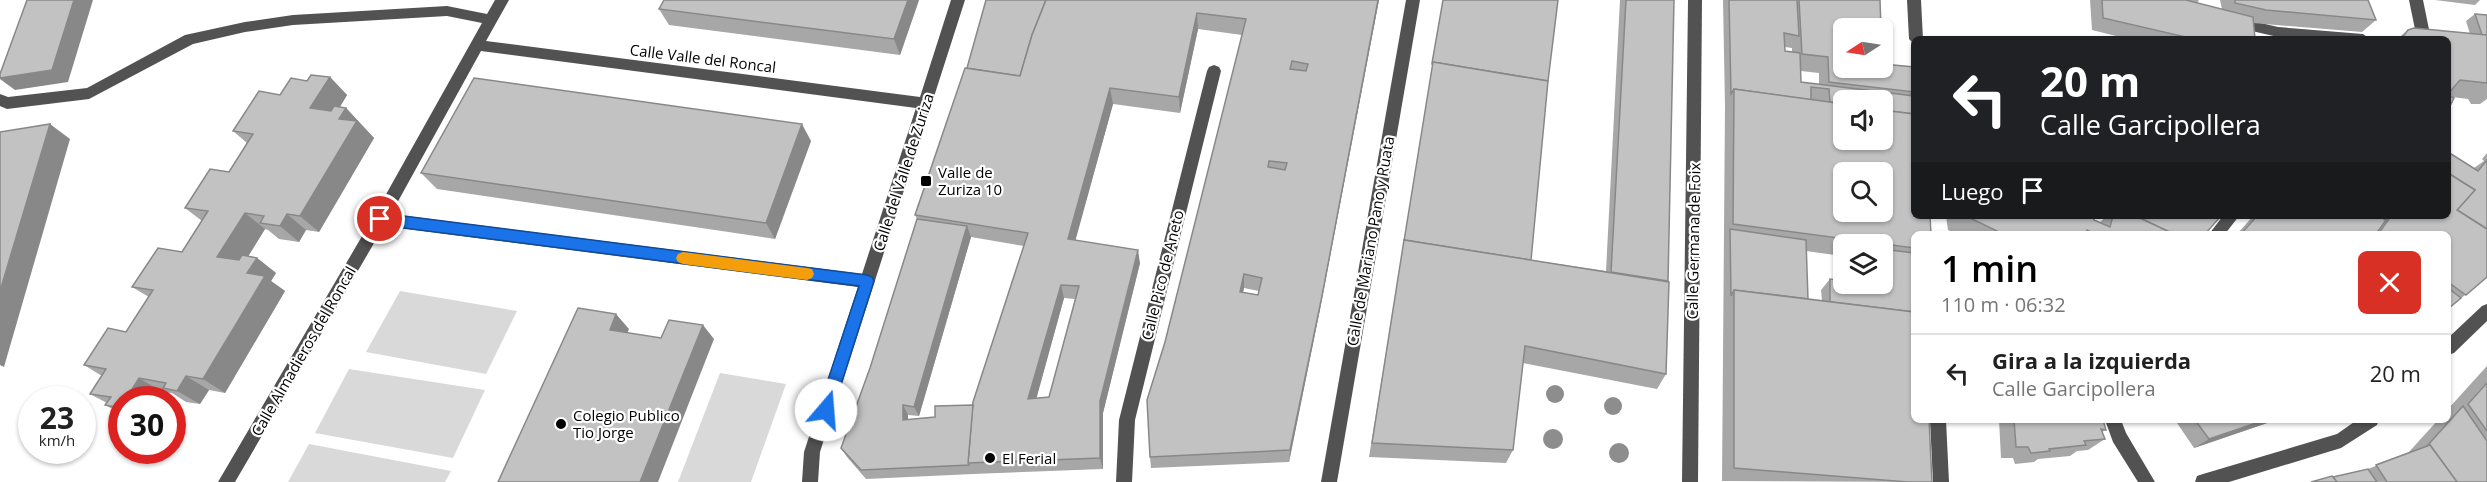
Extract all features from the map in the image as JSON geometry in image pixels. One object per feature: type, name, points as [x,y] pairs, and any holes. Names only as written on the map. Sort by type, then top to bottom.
[{"type":"street","name":"Calle Almadieros del Roncal","points":[[226,482],[380,219],[502,0]]},
{"type":"street","name":"Calle del Valle de Zuriza","points":[[810,482],[812,452],[958,0]]},
{"type":"street","name":"Calle de Mariano Pano y Ruata","points":[[1329,482],[1413,0]]},
{"type":"street","name":"Calle Germana de Foix","points":[[1690,482],[1695,0]]},
{"type":"street","points":[[1914,0],[1916,36]]},
{"type":"street","points":[[2416,0],[2423,36]]},
{"type":"street","points":[[0,100],[7,104],[89,93],[190,39],[245,27],[293,20],[447,11],[491,20]]},
{"type":"street","points":[[2220,19],[2278,32],[2327,36]]},
{"type":"street","name":"Calle Valle del Roncal","points":[[476,45],[925,103]]},
{"type":"street","name":"Calle Pico de Aneto","points":[[1124,482],[1126,420],[1214,71]]},
{"type":"street","points":[[380,219],[867,281]]},
{"type":"street","points":[[2219,231],[2229,219]]},
{"type":"street","points":[[2451,345],[2487,312]]},
{"type":"street","points":[[1938,423],[1941,482]]},
{"type":"street","points":[[2114,423],[2119,437],[2147,482]]},
{"type":"street","points":[[2203,482],[2342,440],[2367,423]]},
{"type":"shaded area","points":[[400,291],[517,311],[486,374],[366,352]]},
{"type":"shaded area","points":[[349,369],[485,390],[453,458],[315,433]]},
{"type":"shaded area","points":[[720,373],[786,384],[751,482],[678,482]]},
{"type":"shaded area","points":[[309,444],[451,471],[445,482],[288,482]]},
{"type":"building","points":[[27,0],[74,0],[52,70],[0,78],[0,74]]},
{"type":"building","points":[[664,0],[908,0],[894,39],[659,9]]},
{"type":"building","points":[[986,0],[1046,0],[1032,35],[1020,76],[967,68]]},
{"type":"building","points":[[1046,0],[1378,0],[1322,296],[1290,450],[1150,457],[1147,400],[1165,342],[1246,19],[1197,13],[1179,97],[1110,88],[1068,239],[1138,250],[1100,401],[1100,458],[968,463],[973,402],[1028,233],[915,215],[965,68],[1020,76],[1032,35]],"holes":[[[1292,61],[1308,64],[1306,71],[1290,69]],[[1269,161],[1287,163],[1285,170],[1268,167]],[[1244,274],[1262,278],[1258,295],[1240,292]],[[1061,285],[1079,286],[1049,397],[1028,399]]]},
{"type":"building","points":[[1443,0],[1558,0],[1548,81],[1432,63]]},
{"type":"building","points":[[1626,0],[1674,0],[1668,281],[1611,272]]},
{"type":"building","points":[[1729,0],[1797,0],[1799,36],[1784,33],[1785,51],[1800,53],[1801,82],[1866,90],[1833,90],[1833,102],[1830,102],[1829,89],[1811,87],[1811,100],[1734,89],[1731,94]]},
{"type":"building","points":[[1799,0],[1880,0],[1881,18],[1833,18],[1833,78],[1893,78],[1893,65],[1911,67],[1911,92],[1829,82],[1828,57],[1802,54]]},
{"type":"building","points":[[2102,0],[2186,0],[2253,17],[2255,36],[2181,36],[2103,18]]},
{"type":"building","points":[[2235,0],[2368,0],[2376,20],[2266,10],[2235,3]]},
{"type":"building","points":[[2475,14],[2487,15],[2487,35],[2482,35]]},
{"type":"building","points":[[2414,28],[2487,35],[2487,83],[2460,80],[2451,90],[2451,36],[2403,36],[2408,30]]},
{"type":"building","points":[[1433,62],[1548,81],[1531,260],[1404,240]]},
{"type":"building","points":[[311,75],[330,77],[310,108],[331,111],[334,106],[346,108],[339,119],[357,121],[300,216],[287,214],[280,226],[260,223],[264,216],[245,213],[217,257],[239,260],[242,255],[257,258],[247,273],[265,276],[203,379],[186,376],[180,386],[164,386],[166,383],[139,378],[134,386],[108,386],[108,397],[96,395],[95,386],[106,369],[84,365],[108,328],[126,332],[153,290],[132,287],[158,248],[182,252],[208,211],[185,208],[210,169],[229,172],[253,134],[233,131],[259,91],[280,95],[291,78],[307,81]]},
{"type":"building","points":[[474,78],[802,124],[766,223],[421,173]]},
{"type":"building","points":[[1734,89],[1833,102],[1833,150],[1893,150],[1893,111],[1911,114],[1911,219],[1930,219],[1931,231],[1911,231],[1911,248],[1893,245],[1893,234],[1833,234],[1833,237],[1733,224]]},
{"type":"building","points":[[1893,93],[1911,96],[1911,114],[1893,111]]},
{"type":"building","points":[[50,124],[0,291],[0,132]]},
{"type":"building","points":[[2451,154],[2478,171],[2487,160],[2487,229],[2457,210],[2475,190],[2451,175]]},
{"type":"building","points":[[2451,175],[2475,190],[2457,210],[2487,229],[2487,277],[2466,295],[2451,284],[2451,231],[2380,231],[2389,219],[2451,219]]},
{"type":"building","points":[[917,219],[967,226],[914,407],[903,405],[903,420],[935,417],[935,406],[973,405],[969,465],[861,470],[841,448],[870,368]]},
{"type":"building","points":[[1972,219],[2094,219],[2110,227],[2112,219],[2142,219],[2168,231],[2087,230],[1997,231]]},
{"type":"building","points":[[2142,219],[2218,219],[2208,231],[2168,231]]},
{"type":"building","points":[[2254,219],[2386,220],[2378,231],[2244,231]]},
{"type":"building","points":[[1730,229],[1806,240],[1808,299],[1734,290],[1731,296]]},
{"type":"building","points":[[1404,240],[1669,282],[1666,374],[1525,346],[1513,450],[1372,443]]},
{"type":"building","points":[[1893,250],[1911,253],[1911,312],[1830,302],[1830,279],[1833,279],[1833,294],[1893,294]]},
{"type":"building","points":[[1734,290],[1911,312],[1911,423],[1929,423],[1932,482],[1734,468]]},
{"type":"building","points":[[2451,290],[2461,298],[2451,306]]},
{"type":"building","points":[[578,308],[616,314],[610,330],[661,338],[669,320],[703,325],[640,482],[498,482]]},
{"type":"building","points":[[2487,383],[2487,431],[2468,404]]},
{"type":"building","points":[[2463,406],[2487,441],[2487,482],[2457,482],[2430,445],[2427,446],[2448,423],[2451,423],[2451,419]]},
{"type":"building","points":[[2014,423],[2104,423],[2106,430],[2101,429],[2105,439],[2084,441],[2086,445],[2031,453],[2028,447],[2016,447]]},
{"type":"building","points":[[2197,423],[2256,423],[2209,439]]},
{"type":"building","points":[[2430,445],[2457,482],[2387,482],[2376,465]]},
{"type":"building","points":[[2368,469],[2377,482],[2337,482],[2333,477]]},
{"type":"building","points":[[2332,476],[2337,482],[2311,482]]},
{"type":"slow traffic","points":[[683,258],[807,274]]},
{"type":"place","name":"Valle de Zuriza 10","points":[[926,181]]},
{"type":"place","name":"Colegio Publico Tio Jorge","points":[[561,424]]},
{"type":"place","name":"El Ferial","points":[[990,458]]},
{"type":"route","points":[[380,219],[867,281],[826,410]]}]
